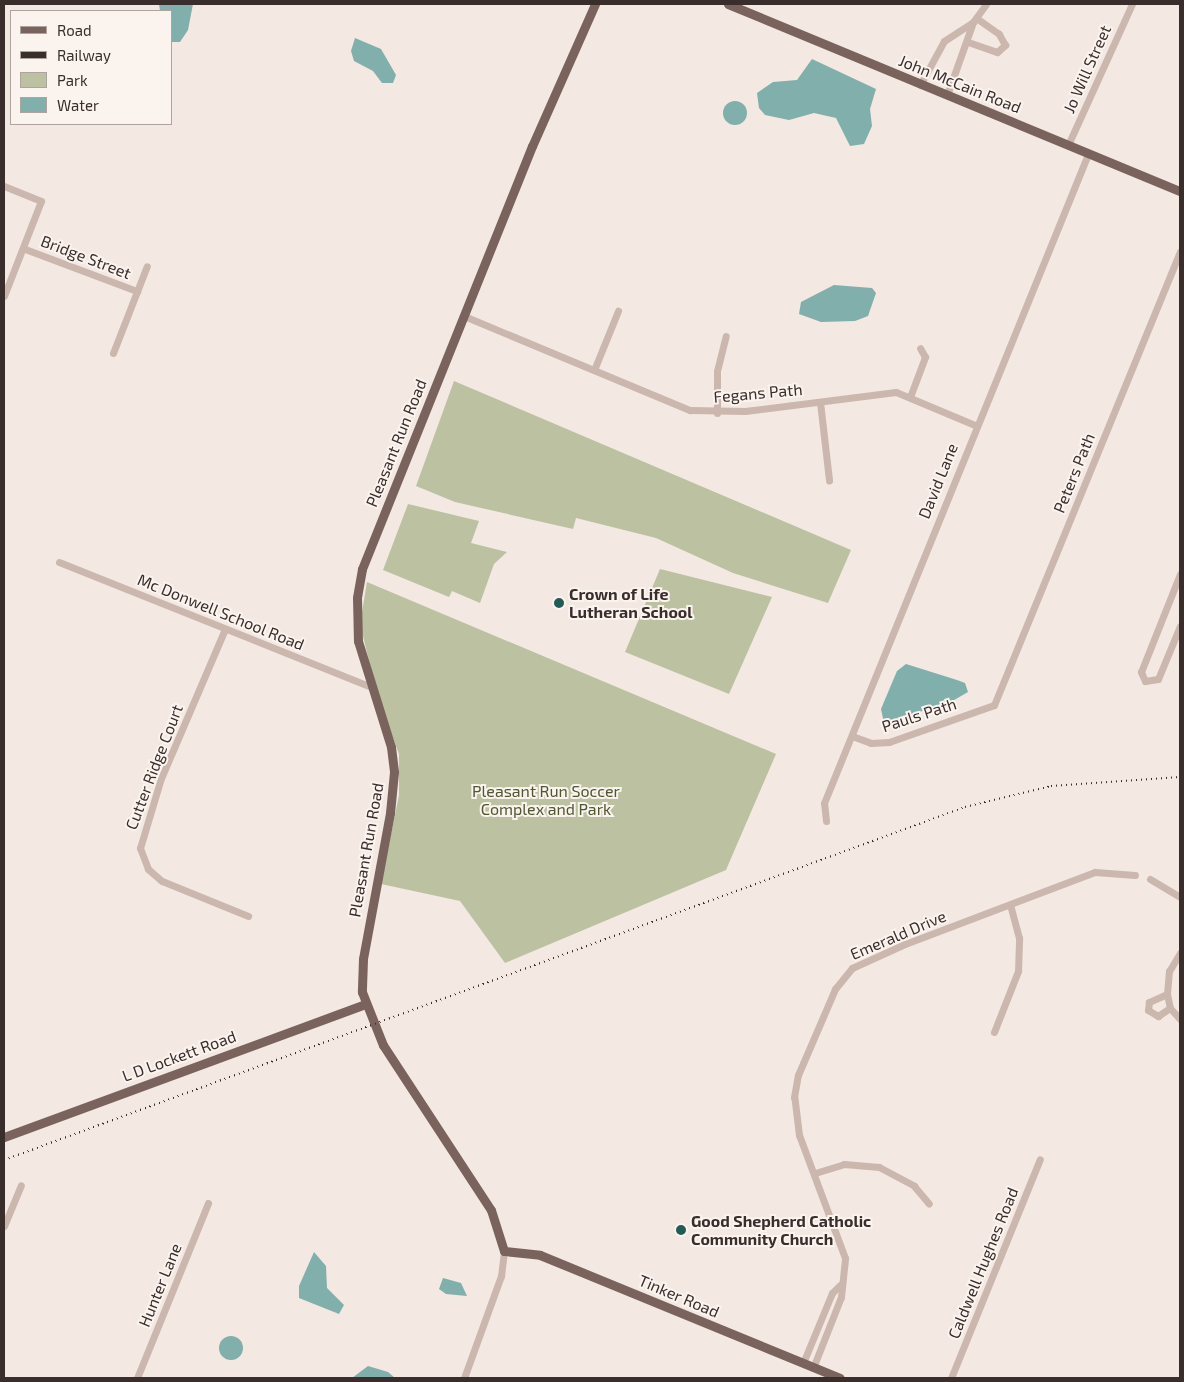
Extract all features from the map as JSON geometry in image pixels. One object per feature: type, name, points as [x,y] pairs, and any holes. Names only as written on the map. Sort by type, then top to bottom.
[{"type":"main road","name":"Pleasant Run Road","points":[[504,1251],[491,1210],[383,1045],[365,1004],[362,959],[390,813],[394,772],[357,626],[362,569],[556,88],[595,4]]},
{"type":"main road","name":"John McCain Road","points":[[728,4],[1180,191]]},
{"type":"main road","name":"L D Lockett Road","points":[[4,1137],[365,1004]]},
{"type":"main road","name":"Tinker Road","points":[[504,1251],[540,1255],[840,1378]]},
{"type":"street","points":[[946,95],[975,20],[986,4]]},
{"type":"street","name":"Jo Will Street","points":[[1068,145],[1132,4]]},
{"type":"street","points":[[920,84],[944,41],[975,20]]},
{"type":"street","points":[[968,42],[997,52],[1005,45],[999,34],[975,20]]},
{"type":"street","name":"David Lane","points":[[826,821],[824,803],[975,425],[1088,154]]},
{"type":"street","points":[[4,186],[41,201],[25,249],[4,296]]},
{"type":"street","name":"Bridge Street","points":[[25,249],[137,291]]},
{"type":"street","name":"Peters Path","points":[[994,705],[1180,252]]},
{"type":"street","points":[[113,353],[147,266]]},
{"type":"street","points":[[594,370],[618,312]]},
{"type":"street","name":"Fegans Path","points":[[464,316],[690,410],[717,413],[896,392],[975,425]]},
{"type":"street","points":[[717,413],[717,371],[726,336]]},
{"type":"street","points":[[910,397],[925,357],[920,348]]},
{"type":"street","points":[[820,402],[829,480]]},
{"type":"street","name":"Mc Donwell School Road","points":[[59,562],[372,687]]},
{"type":"street","points":[[1180,575],[1141,672],[1145,681],[1158,679],[1180,626]]},
{"type":"street","name":"Cutter Ridge Court","points":[[225,628],[161,778],[140,848],[148,869],[162,881],[248,916]]},
{"type":"street","name":"Pauls Path","points":[[852,736],[870,743],[889,742],[994,705]]},
{"type":"street","name":"Emerald Drive","points":[[813,1368],[842,1297],[840,1285],[845,1258],[815,1173],[799,1135],[795,1087],[818,1022],[840,981],[866,960],[1095,872],[1135,875]]},
{"type":"street","points":[[1150,878],[1180,897]]},
{"type":"street","points":[[994,1032],[1018,971],[1020,938],[1010,905]]},
{"type":"street","points":[[1180,952],[1169,971],[1167,994],[1170,1008],[1180,1019]]},
{"type":"street","points":[[1167,994],[1149,1002],[1148,1010],[1158,1016],[1170,1008]]},
{"type":"street","name":"Caldwell Hughes Road","points":[[952,1378],[1040,1158]]},
{"type":"street","points":[[815,1173],[844,1164],[879,1167],[914,1186],[930,1204]]},
{"type":"street","points":[[4,1226],[21,1185]]},
{"type":"street","name":"Hunter Lane","points":[[136,1378],[208,1202]]},
{"type":"street","name":"Pleasant Run Road","points":[[464,1378],[502,1276],[504,1251]]},
{"type":"street","name":"Emerald Drive","points":[[803,1363],[832,1293],[840,1285]]},
{"type":"green space","points":[[454,381],[851,550],[828,603],[733,573],[656,538],[576,518],[573,529],[455,502],[416,486]]},
{"type":"green space","points":[[408,504],[479,521],[471,543],[507,552],[494,564],[480,603],[452,591],[449,597],[383,570]]},
{"type":"green space","points":[[660,569],[772,597],[729,694],[625,652]]},
{"type":"green space","name":"Pleasant Run Soccer Complex and Park","points":[[367,582],[776,754],[726,870],[505,963],[460,901],[381,884],[399,795],[399,754],[379,701],[360,624]]},
{"type":"water","points":[[159,4],[193,4],[188,30],[180,42],[172,42],[172,10],[160,10]]},
{"type":"water","points":[[355,38],[381,49],[396,75],[393,83],[382,83],[373,71],[354,61],[351,51]]},
{"type":"water","points":[[812,59],[876,89],[870,109],[872,126],[864,144],[850,146],[836,118],[814,113],[789,120],[765,115],[759,108],[757,93],[773,82],[797,80]]},
{"type":"water","points":[[735,101],[740,102],[746,108],[746,118],[740,124],[735,125],[730,124],[724,118],[723,113],[724,108],[730,102]]},
{"type":"water","points":[[834,285],[872,288],[876,293],[868,316],[855,321],[821,322],[799,314],[801,302]]},
{"type":"water","points":[[906,664],[965,683],[968,692],[949,703],[884,723],[881,709],[897,671]]},
{"type":"water","points":[[314,1252],[326,1266],[327,1288],[344,1305],[339,1314],[299,1298],[299,1286]]},
{"type":"water","points":[[443,1278],[461,1283],[467,1296],[446,1294],[439,1289]]},
{"type":"water","points":[[231,1336],[240,1339],[243,1348],[240,1357],[231,1360],[222,1357],[219,1348],[222,1339]]},
{"type":"water","points":[[368,1366],[388,1372],[395,1378],[352,1378]]},
{"type":"railway","points":[[4,1160],[965,807],[1051,786],[1180,777]]},
{"type":"place","name":"Crown of Life Lutheran School","points":[[559,603]]},
{"type":"place","name":"Good Shepherd Catholic Community Church","points":[[681,1230]]}]
